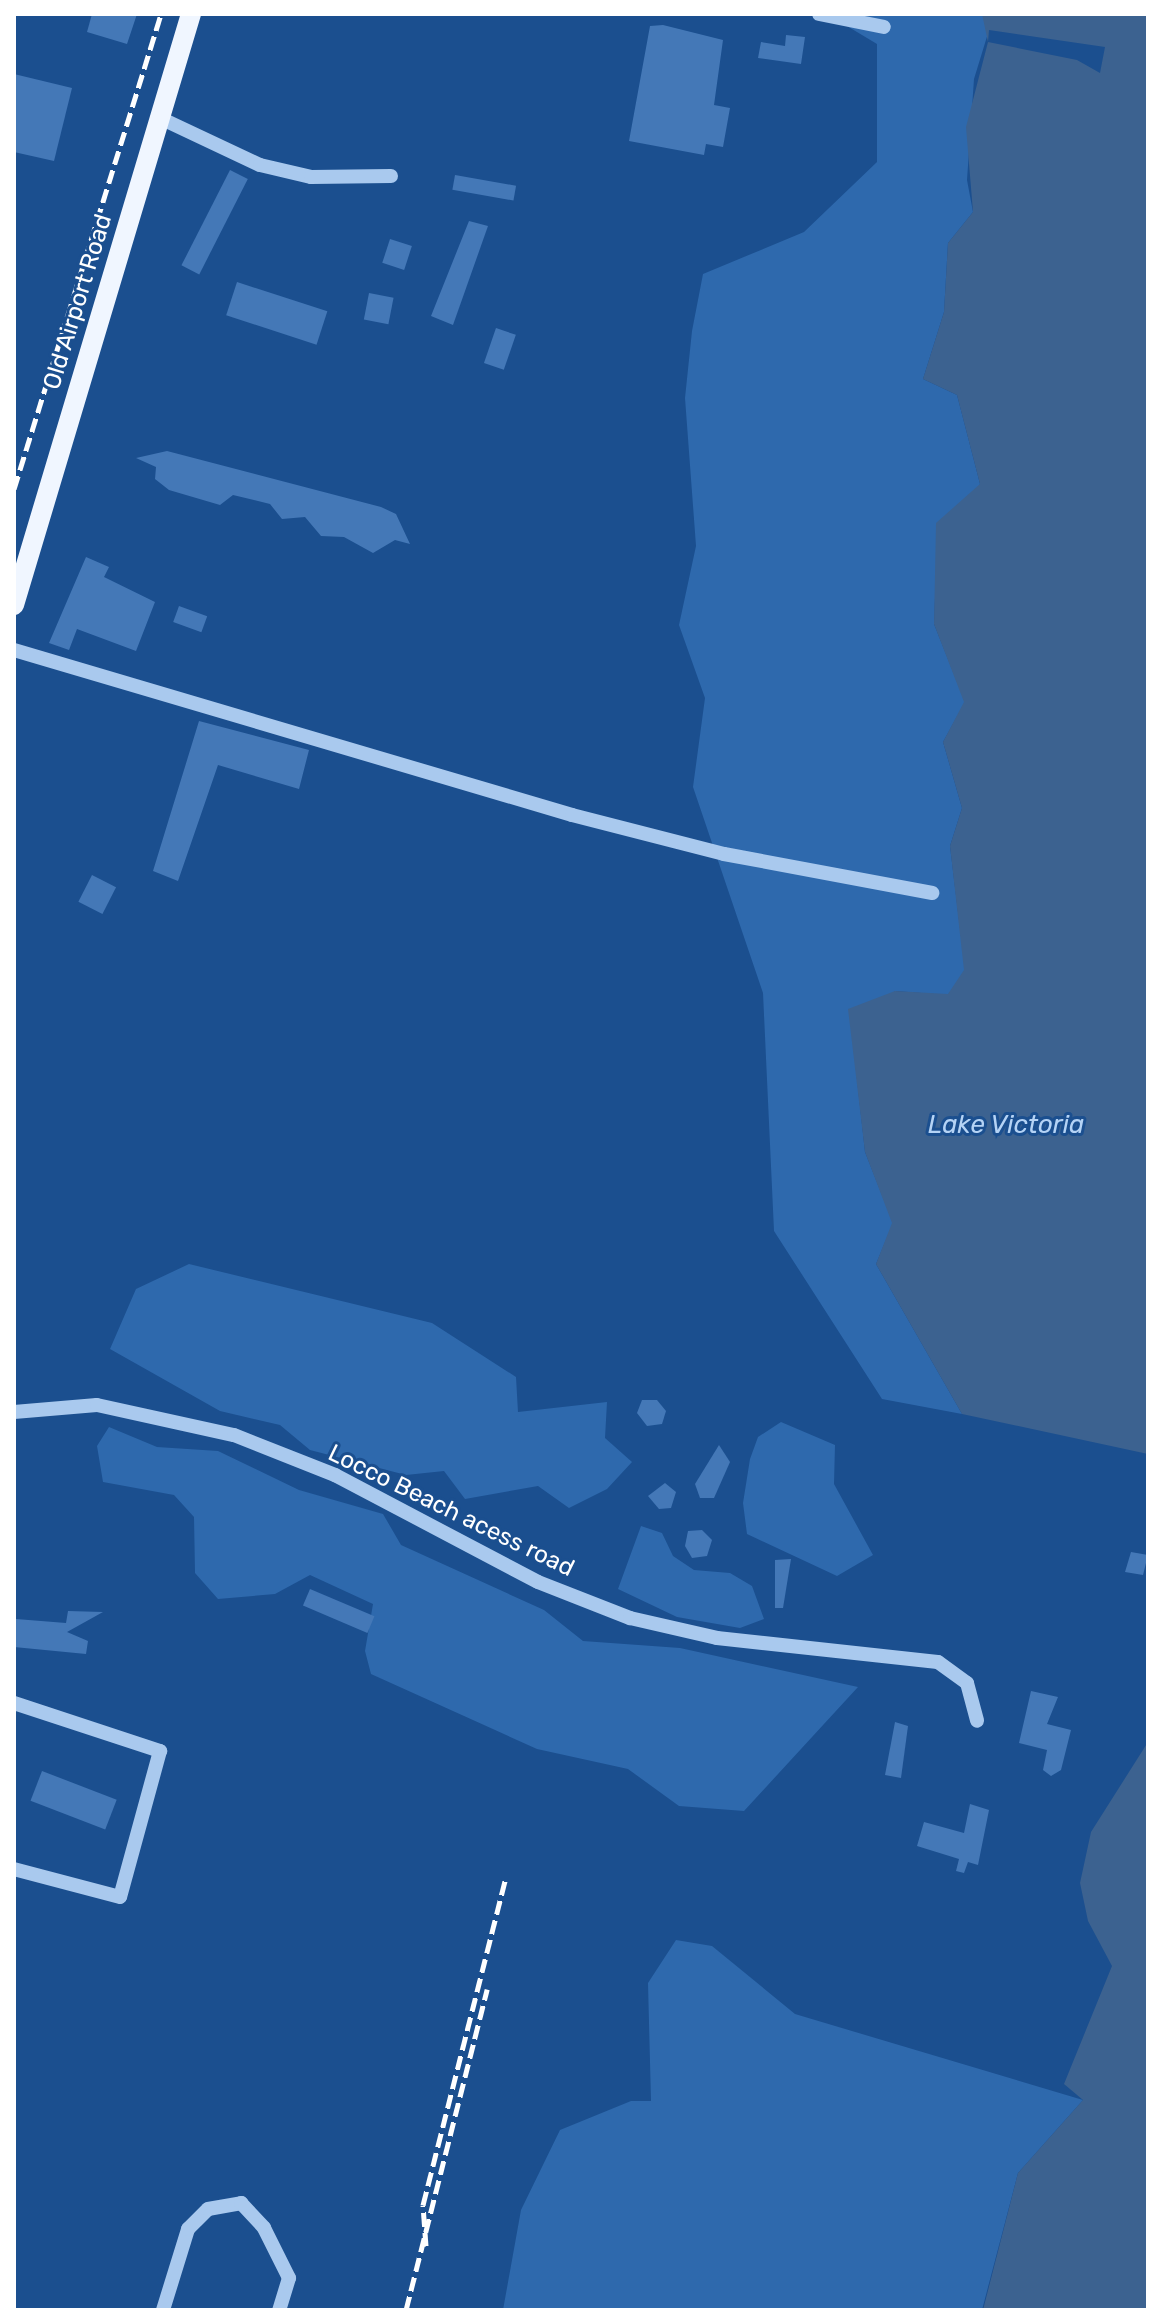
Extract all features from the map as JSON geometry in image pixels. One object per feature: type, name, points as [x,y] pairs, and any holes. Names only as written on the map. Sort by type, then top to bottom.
[{"type":"main road","name":"Old Airport Road","points":[[14,605],[191,14]]},
{"type":"street","points":[[819,14],[884,27]]},
{"type":"street","points":[[160,118],[222,153],[286,171],[391,176]]},
{"type":"street","points":[[14,650],[572,815],[724,854],[932,893]]},
{"type":"street","name":"Locco Beach acess road","points":[[14,1412],[97,1405],[234,1435],[335,1475],[538,1582],[630,1618],[717,1638],[938,1662],[967,1683],[977,1721]]},
{"type":"street","points":[[14,1703],[160,1751],[120,1897],[14,1869]]},
{"type":"street","points":[[163,2310],[188,2229],[208,2209],[241,2203],[264,2228],[289,2278],[279,2310]]},
{"type":"shaded area","points":[[827,14],[982,14],[989,30],[974,79],[967,180],[973,212],[948,243],[944,312],[923,379],[957,395],[980,484],[936,572],[934,624],[965,702],[943,742],[962,808],[950,846],[965,970],[948,995],[895,991],[854,1052],[865,1152],[893,1223],[876,1264],[962,1414],[882,1399],[774,1231],[763,993],[693,787],[705,698],[679,625],[696,546],[685,398],[692,331],[703,274],[804,232],[877,162],[877,44]]},
{"type":"shaded area","points":[[189,1264],[432,1323],[516,1377],[518,1412],[607,1402],[605,1438],[632,1462],[607,1489],[569,1508],[538,1486],[465,1499],[444,1471],[406,1475],[310,1450],[280,1425],[220,1411],[110,1349],[136,1289]]},
{"type":"shaded area","points":[[781,1422],[835,1445],[834,1484],[873,1555],[837,1576],[747,1534],[743,1503],[750,1459],[758,1437]]},
{"type":"shaded area","points":[[109,1427],[157,1447],[218,1451],[299,1490],[383,1514],[401,1545],[544,1610],[583,1641],[680,1648],[858,1687],[744,1811],[679,1806],[628,1769],[537,1749],[371,1674],[365,1651],[373,1604],[310,1575],[275,1594],[218,1599],[195,1573],[194,1517],[174,1495],[103,1482],[97,1446]]},
{"type":"shaded area","points":[[641,1526],[662,1533],[673,1556],[694,1570],[730,1573],[752,1586],[764,1619],[740,1628],[677,1617],[618,1589]]},
{"type":"shaded area","points":[[676,1940],[712,1946],[795,2014],[1083,2100],[1018,2173],[982,2310],[503,2310],[521,2210],[560,2130],[631,2101],[651,2101],[648,1983]]},
{"type":"water","name":"Lake Victoria","points":[[982,14],[1148,14],[1148,1454],[962,1414],[876,1264],[892,1223],[865,1152],[848,1009],[895,991],[948,994],[964,970],[950,846],[962,808],[943,742],[964,702],[934,624],[936,523],[980,484],[957,395],[923,379],[944,312],[948,243],[973,212],[966,127],[988,42]]},
{"type":"water","points":[[1148,1742],[1148,2310],[983,2310],[1018,2173],[1083,2100],[1064,2084],[1112,1966],[1088,1921],[1080,1883],[1091,1832]]},
{"type":"pier","points":[[989,30],[1105,47],[1100,73],[1077,60],[988,42]]},
{"type":"building","points":[[92,14],[137,14],[127,44],[87,32]]},
{"type":"building","points":[[663,25],[723,40],[714,105],[730,108],[723,147],[706,144],[704,155],[629,141],[650,26]]},
{"type":"building","points":[[786,35],[805,37],[801,64],[758,58],[761,42],[785,46]]},
{"type":"building","points":[[14,74],[72,88],[54,161],[14,152]]},
{"type":"building","points":[[230,170],[248,179],[199,274],[181,265]]},
{"type":"building","points":[[455,175],[516,186],[513,201],[452,190]]},
{"type":"building","points":[[469,221],[488,226],[453,325],[431,316]]},
{"type":"building","points":[[390,239],[412,246],[404,270],[382,263]]},
{"type":"building","points":[[237,282],[327,311],[317,345],[226,315]]},
{"type":"building","points":[[369,293],[394,298],[388,324],[364,320]]},
{"type":"building","points":[[496,328],[516,335],[504,370],[484,363]]},
{"type":"building","points":[[167,451],[381,507],[396,514],[410,544],[395,540],[373,553],[344,537],[321,536],[305,517],[282,519],[270,504],[233,495],[220,505],[169,490],[155,479],[156,467],[136,458]]},
{"type":"building","points":[[86,557],[109,567],[104,577],[155,602],[136,651],[77,629],[69,650],[49,643]]},
{"type":"building","points":[[179,606],[207,616],[201,632],[173,622]]},
{"type":"building","points":[[199,721],[309,750],[299,789],[218,765],[178,881],[153,871]]},
{"type":"building","points":[[92,875],[116,887],[102,914],[78,902]]},
{"type":"building","points":[[642,1400],[657,1400],[666,1411],[662,1424],[647,1426],[637,1413]]},
{"type":"building","points":[[719,1445],[730,1462],[714,1498],[700,1498],[695,1484]]},
{"type":"building","points":[[665,1483],[676,1492],[671,1508],[659,1509],[648,1496]]},
{"type":"building","points":[[702,1530],[712,1540],[707,1556],[692,1558],[685,1546],[688,1531]]},
{"type":"building","points":[[1131,1552],[1148,1555],[1143,1575],[1125,1572]]},
{"type":"building","points":[[791,1559],[783,1608],[775,1608],[775,1560]]},
{"type":"building","points":[[310,1589],[374,1616],[367,1633],[303,1606]]},
{"type":"building","points":[[68,1611],[103,1612],[67,1632],[88,1641],[86,1654],[14,1647],[16,1619],[66,1623]]},
{"type":"building","points":[[1031,1691],[1058,1697],[1047,1724],[1071,1730],[1061,1770],[1051,1776],[1043,1770],[1047,1750],[1019,1743]]},
{"type":"building","points":[[895,1722],[908,1726],[901,1778],[885,1775]]},
{"type":"building","points":[[42,1771],[117,1800],[105,1830],[31,1801]]},
{"type":"building","points":[[970,1804],[989,1810],[978,1865],[968,1862],[964,1873],[956,1871],[959,1859],[917,1846],[924,1822],[964,1833]]},
{"type":"railway","points":[[14,489],[161,14]]},
{"type":"railway","points":[[426,2246],[423,2205],[505,1880]]},
{"type":"railway","points":[[406,2310],[487,1989]]}]
